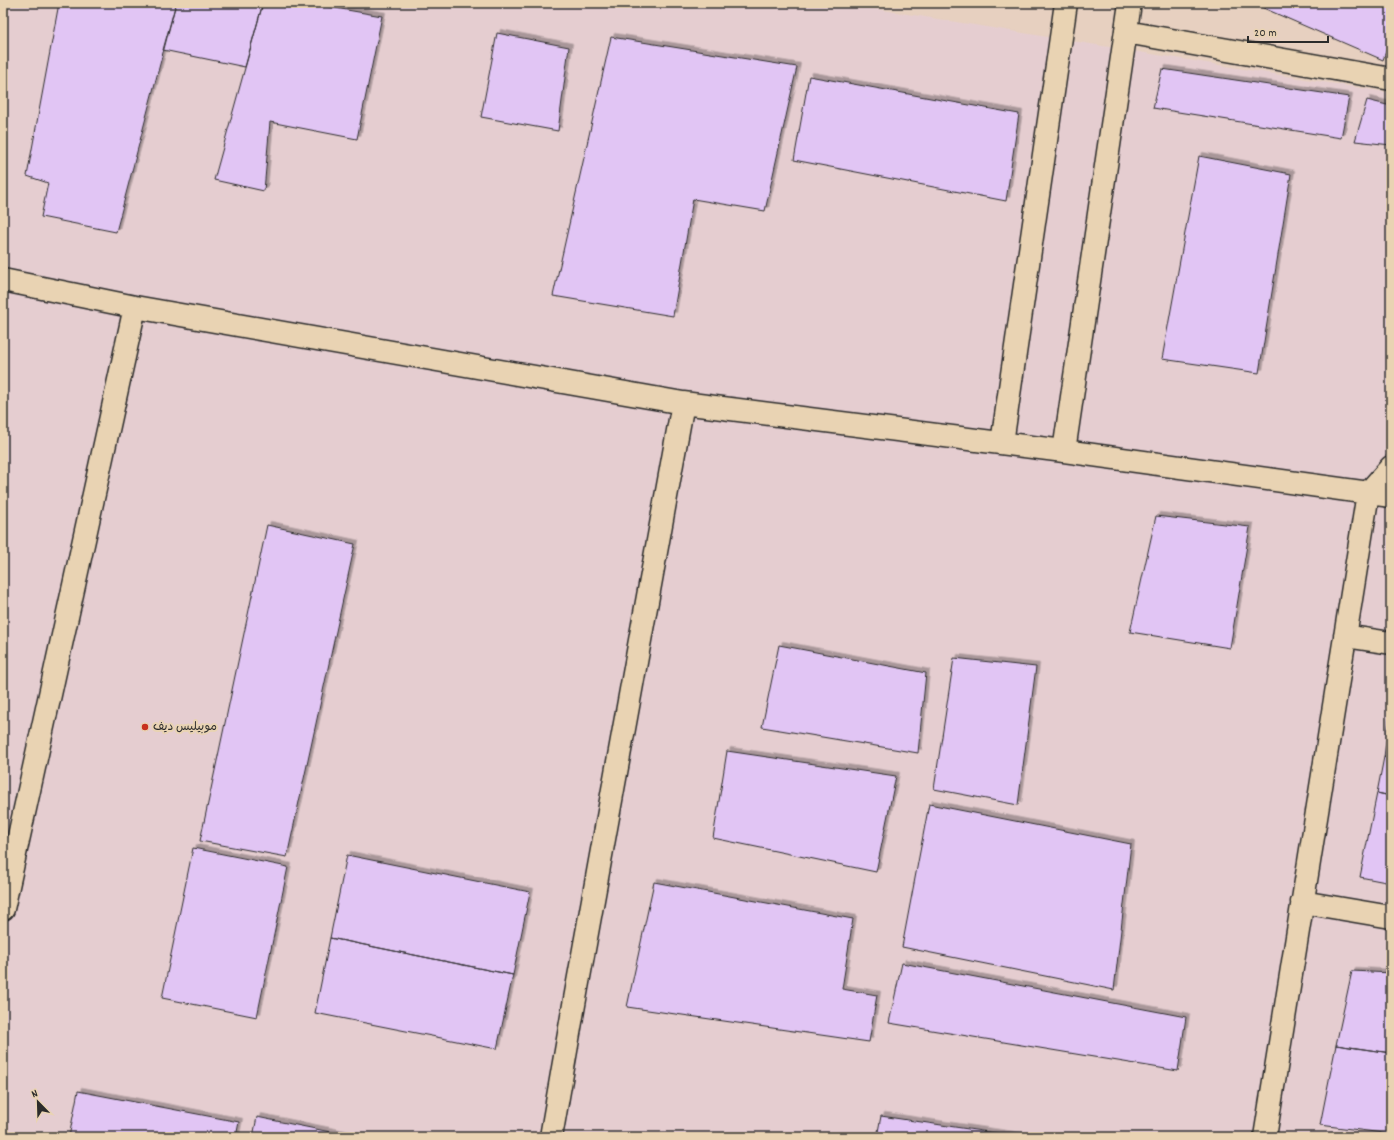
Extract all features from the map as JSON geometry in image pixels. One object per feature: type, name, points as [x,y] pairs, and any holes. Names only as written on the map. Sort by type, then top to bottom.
[{"type":"street","points":[[1002,443],[1066,3]]},
{"type":"street","points":[[1064,451],[1130,3]]},
{"type":"street","points":[[1126,32],[1391,79]]},
{"type":"street","points":[[3,280],[135,307],[683,403],[1064,451],[1391,496]]},
{"type":"street","points":[[3,909],[135,307]]},
{"type":"street","points":[[551,1137],[683,403]]},
{"type":"street","points":[[1265,1137],[1368,493],[1391,467]]},
{"type":"street","points":[[1345,636],[1391,643]]},
{"type":"street","points":[[1302,902],[1391,917]]},
{"type":"shaded area","points":[[3,3],[840,3],[1391,93],[1391,1137],[3,1137]]},
{"type":"building","points":[[59,3],[176,3],[116,232],[41,217],[48,183],[27,176]]},
{"type":"building","points":[[176,3],[263,3],[245,67],[163,50]]},
{"type":"building","points":[[263,3],[306,3],[382,16],[357,139],[270,122],[264,191],[214,180]]},
{"type":"building","points":[[1263,3],[1391,3],[1391,37],[1383,60],[1261,7]]},
{"type":"building","points":[[497,33],[569,47],[558,131],[481,117]]},
{"type":"building","points":[[611,37],[797,67],[765,211],[693,199],[673,316],[553,296]]},
{"type":"building","points":[[1162,69],[1349,97],[1341,138],[1153,108]]},
{"type":"building","points":[[809,76],[1019,114],[1006,201],[794,160]]},
{"type":"building","points":[[1367,100],[1391,106],[1391,145],[1355,141]]},
{"type":"building","points":[[1199,156],[1291,174],[1259,373],[1162,359]]},
{"type":"building","points":[[1156,516],[1250,527],[1230,648],[1130,632]]},
{"type":"building","points":[[267,525],[355,544],[287,857],[200,841]]},
{"type":"building","points":[[779,645],[926,673],[918,753],[762,727]]},
{"type":"building","points":[[954,658],[1036,667],[1018,805],[934,789]]},
{"type":"building","points":[[1391,705],[1391,758],[1384,757]]},
{"type":"building","points":[[727,751],[896,776],[876,872],[713,838]]},
{"type":"building","points":[[1384,757],[1391,758],[1391,796],[1377,793]]},
{"type":"building","points":[[1377,793],[1391,796],[1391,883],[1360,877]]},
{"type":"building","points":[[929,804],[1131,844],[1114,990],[902,947]]},
{"type":"building","points":[[193,848],[288,867],[257,1017],[162,998]]},
{"type":"building","points":[[347,855],[530,892],[513,975],[330,938]]},
{"type":"building","points":[[654,882],[853,919],[842,989],[877,995],[869,1042],[627,1007]]},
{"type":"building","points":[[330,938],[513,975],[497,1049],[315,1013]]},
{"type":"building","points":[[902,963],[1186,1017],[1178,1071],[889,1023]]},
{"type":"building","points":[[1352,971],[1391,973],[1391,1053],[1336,1045]]},
{"type":"building","points":[[1336,1045],[1391,1053],[1391,1134],[1320,1125]]},
{"type":"building","points":[[78,1091],[239,1122],[236,1137],[69,1137]]},
{"type":"building","points":[[881,1116],[1022,1137],[877,1137]]},
{"type":"building","points":[[257,1117],[355,1137],[253,1137]]},
{"type":"place","name":"موبيليس ديف","points":[[145,727]]}]
